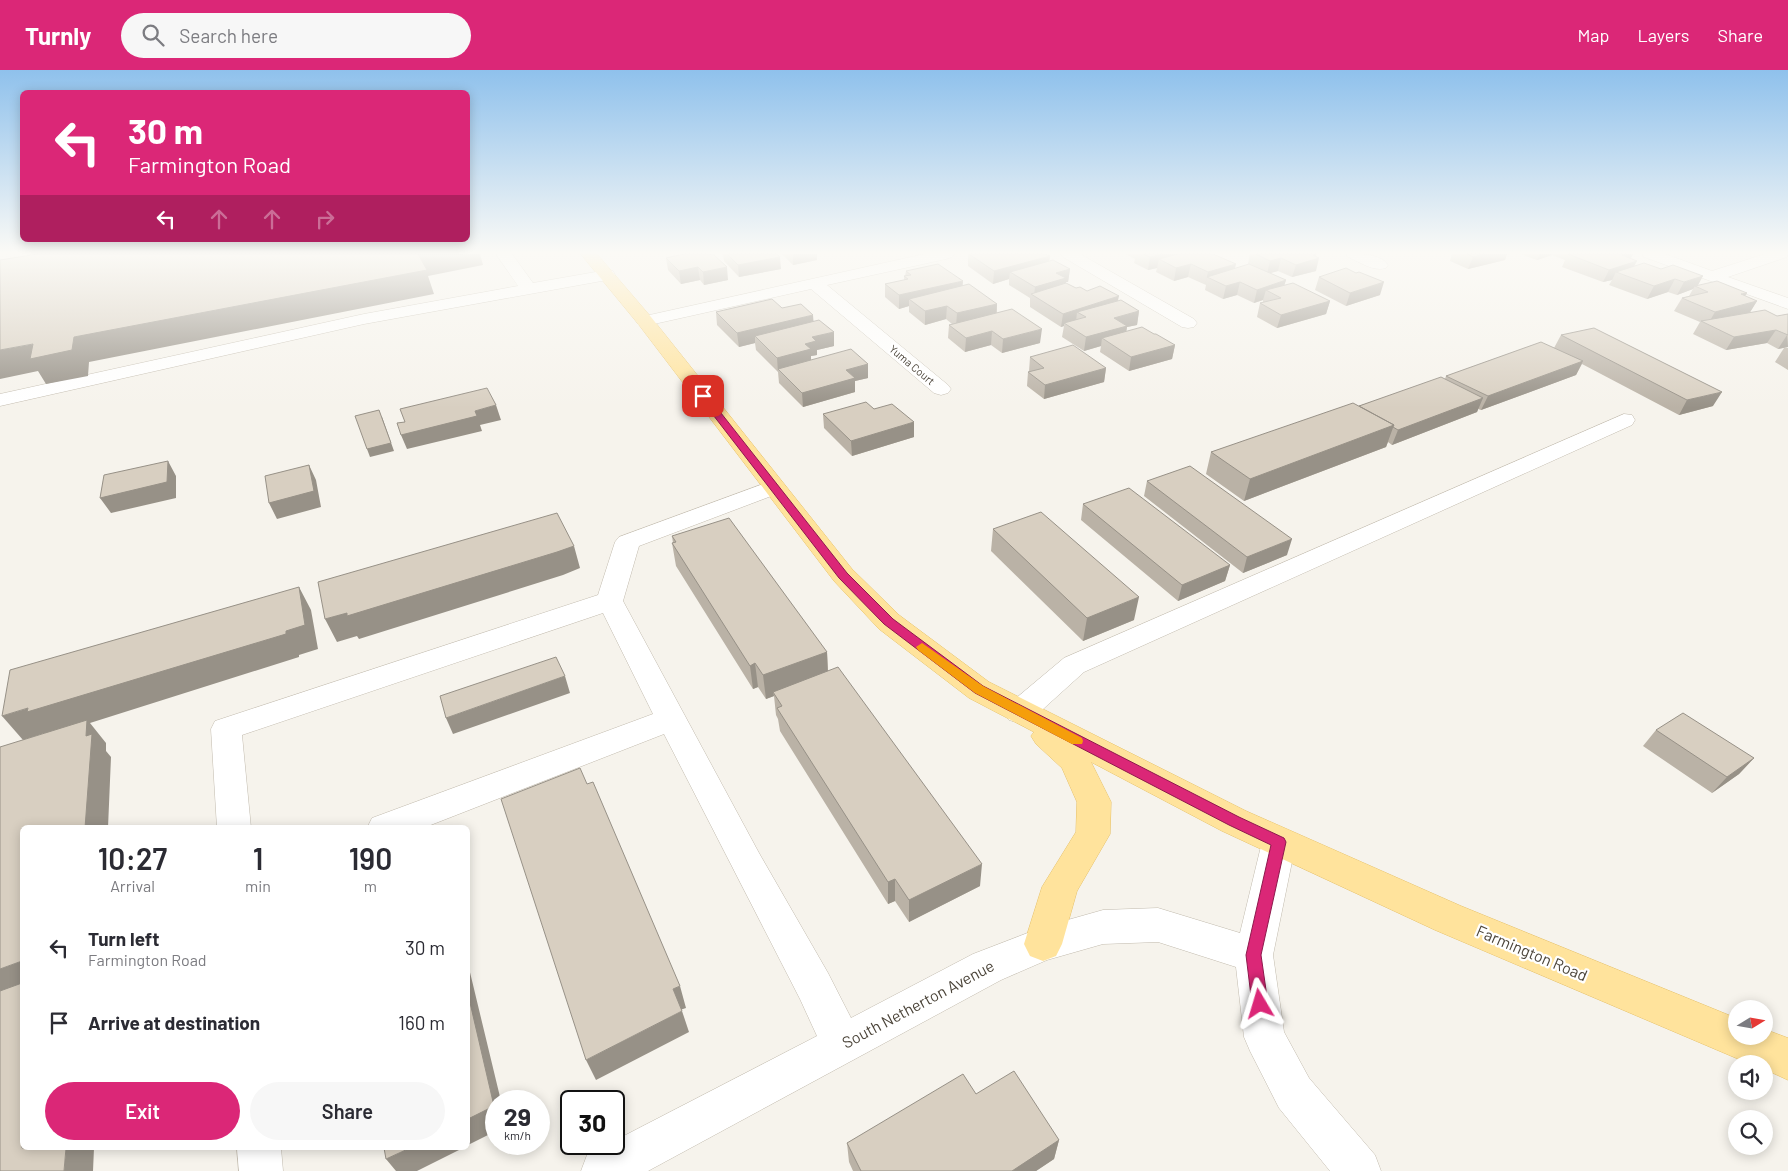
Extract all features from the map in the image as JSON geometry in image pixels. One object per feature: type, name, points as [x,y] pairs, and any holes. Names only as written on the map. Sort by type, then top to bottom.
[{"type":"main road","name":"Farmington Road","points":[[631,305],[843,575],[888,622],[979,690],[1234,821],[1279,842],[1448,918],[1788,1059]]},
{"type":"main road","points":[[1020,712],[1074,760],[1094,802],[1094,834],[1060,887],[1043,944]]},
{"type":"street","points":[[0,400],[364,319],[441,305]]},
{"type":"street","points":[[644,321],[714,305]]},
{"type":"street","name":"Yuma Court","points":[[841,305],[941,389]]},
{"type":"street","points":[[1158,305],[1188,323]]},
{"type":"street","points":[[1020,712],[1074,665],[1624,420]]},
{"type":"street","points":[[774,487],[628,542],[610,601],[814,986],[842,1044]]},
{"type":"street","points":[[234,825],[226,729],[610,601]]},
{"type":"street","points":[[392,825],[672,719]]},
{"type":"street","points":[[1279,842],[1254,955],[1264,1037],[1294,1093],[1359,1171]]},
{"type":"street","name":"South Netherton Avenue","points":[[603,1171],[987,967],[1043,944],[1103,927],[1158,925],[1254,955]]},
{"type":"street","points":[[259,1150],[260,1171]]},
{"type":"building","points":[[0,305],[241,305],[74,337],[72,350],[30,359],[33,344],[0,350]]},
{"type":"building","points":[[745,305],[779,305],[782,308],[803,305],[813,315],[737,333],[716,312]]},
{"type":"building","points":[[918,305],[991,305],[957,313],[947,306],[925,311]]},
{"type":"building","points":[[1049,305],[1090,305],[1063,314]]},
{"type":"building","points":[[1101,305],[1130,305],[1139,311],[1114,318],[1127,326],[1086,337],[1064,323],[1086,317],[1077,312]]},
{"type":"building","points":[[1264,305],[1315,305],[1281,315]]},
{"type":"building","points":[[1699,305],[1740,305],[1715,312]]},
{"type":"building","points":[[1012,309],[1042,329],[1003,339],[992,331],[966,338],[949,325]]},
{"type":"building","points":[[1765,310],[1777,316],[1788,314],[1788,335],[1776,330],[1734,337],[1701,321]]},
{"type":"building","points":[[819,320],[834,332],[812,337],[816,341],[805,344],[811,349],[777,358],[755,336]]},
{"type":"building","points":[[1142,327],[1175,345],[1131,357],[1102,338]]},
{"type":"building","points":[[1594,328],[1722,392],[1687,400],[1561,335]]},
{"type":"building","points":[[1541,342],[1583,361],[1488,396],[1446,376]]},
{"type":"building","points":[[1073,345],[1106,368],[1045,385],[1028,372],[1044,368],[1030,357]]},
{"type":"building","points":[[851,349],[868,364],[846,370],[855,378],[802,393],[778,369]]},
{"type":"building","points":[[1441,377],[1483,398],[1398,430],[1393,427],[1394,425],[1359,406]]},
{"type":"building","points":[[487,388],[496,405],[475,411],[477,416],[401,435],[397,423],[405,422],[400,409]]},
{"type":"building","points":[[866,402],[874,409],[892,404],[914,422],[851,441],[823,414]]},
{"type":"building","points":[[1353,403],[1394,425],[1250,479],[1211,452]]},
{"type":"building","points":[[379,410],[391,443],[367,449],[355,416]]},
{"type":"building","points":[[168,461],[167,482],[100,498],[104,475]]},
{"type":"building","points":[[309,465],[314,491],[269,503],[265,476]]},
{"type":"building","points":[[1190,466],[1292,539],[1247,557],[1147,481]]},
{"type":"building","points":[[1129,488],[1230,565],[1182,585],[1083,504]]},
{"type":"building","points":[[1041,512],[1139,597],[1087,618],[993,529]]},
{"type":"building","points":[[557,513],[574,546],[347,616],[347,613],[325,619],[318,582]]},
{"type":"building","points":[[729,518],[827,652],[763,675],[755,663],[750,666],[672,543],[676,542],[672,536]]},
{"type":"building","points":[[299,587],[305,625],[286,631],[286,634],[27,712],[28,708],[2,716],[10,670]]},
{"type":"building","points":[[556,657],[565,676],[446,718],[440,696]]},
{"type":"building","points":[[838,667],[982,864],[909,900],[895,879],[888,882],[777,708],[782,706],[773,692]]},
{"type":"building","points":[[1683,713],[1754,758],[1727,777],[1656,730]]},
{"type":"building","points":[[87,720],[86,736],[92,734],[85,825],[20,825],[20,962],[0,969],[0,747]]},
{"type":"building","points":[[580,768],[587,784],[593,782],[680,986],[673,989],[682,1011],[586,1060],[501,799]]},
{"type":"building","points":[[20,984],[20,1150],[66,1150],[64,1171],[0,1171],[0,991]]},
{"type":"building","points":[[470,1003],[490,1090],[485,1090],[485,1110],[470,1118]]},
{"type":"building","points":[[1014,1071],[1059,1140],[1012,1171],[861,1171],[847,1143],[963,1074],[976,1094]]},
{"type":"building","points":[[384,1150],[406,1150],[386,1159]]},
{"type":"slow traffic","points":[[922,647],[979,690],[1077,741]]},
{"type":"route","points":[[703,396],[843,575],[888,622],[979,690],[1234,821],[1279,842],[1254,955],[1260,1004]]}]
